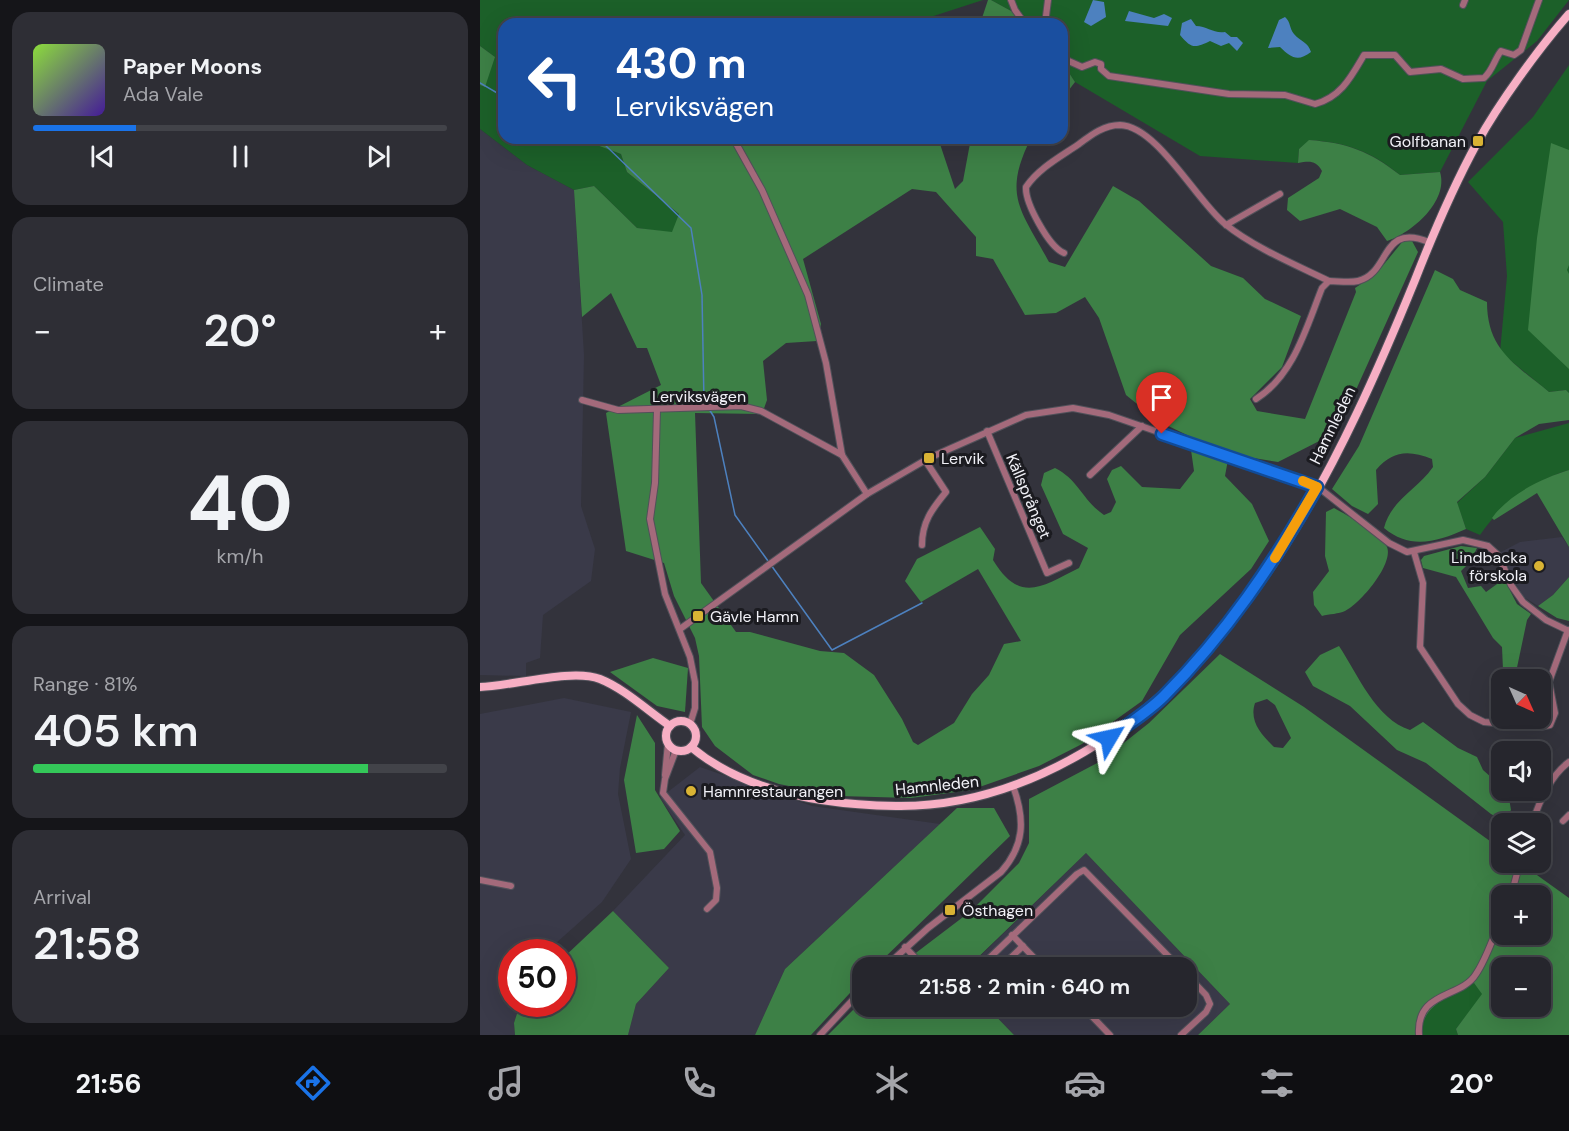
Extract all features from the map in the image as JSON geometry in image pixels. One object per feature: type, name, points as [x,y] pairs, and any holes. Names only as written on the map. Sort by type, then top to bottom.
[{"type":"main road","name":"Hamnleden","points":[[691,747],[723,770],[803,796],[835,802],[913,806],[974,798],[1013,786],[1058,768],[1109,738],[1163,697],[1240,609],[1279,552],[1343,441],[1429,242],[1478,141],[1569,14]]},
{"type":"main road","points":[[480,687],[502,686],[573,675],[589,676],[601,679],[670,726]]},
{"type":"main road","points":[[677,722],[690,724],[696,735],[691,747],[676,750],[668,743],[667,734],[670,726],[677,722]]},
{"type":"street","points":[[1011,0],[1021,18]]},
{"type":"street","points":[[1046,18],[1048,0]]},
{"type":"street","points":[[1068,61],[1082,67],[1095,62],[1101,64],[1101,69],[1109,76],[1229,94],[1285,96],[1315,104],[1336,94],[1350,80],[1364,55],[1395,55],[1410,72],[1441,69],[1463,79],[1484,78],[1491,71],[1501,51],[1514,55],[1521,50],[1539,0]]},
{"type":"street","points":[[1064,253],[1055,247],[1028,204],[1026,187],[1042,169],[1097,131],[1120,125],[1133,128],[1148,136],[1226,225],[1329,281],[1359,281],[1373,273],[1383,256],[1404,237],[1413,235],[1429,242]]},
{"type":"street","name":"Lerviksvägen","points":[[737,144],[762,190],[817,322],[842,455],[867,494]]},
{"type":"street","points":[[1226,225],[1280,194]]},
{"type":"street","points":[[1256,399],[1267,391],[1289,367],[1322,288],[1329,281]]},
{"type":"street","name":"Lerviksvägen","points":[[582,400],[618,410],[741,406],[761,411],[842,455]]},
{"type":"street","points":[[680,629],[867,494],[925,460],[987,430],[1026,415],[1073,408],[1089,409],[1317,487],[1396,548],[1414,552],[1463,540],[1488,546],[1499,556],[1511,585],[1523,602],[1546,620],[1568,631],[1549,682],[1555,713],[1550,725],[1540,727],[1505,725],[1475,718],[1458,704],[1420,647],[1423,583],[1414,552]]},
{"type":"street","points":[[657,410],[655,483],[650,519],[665,594],[680,629],[694,682],[695,708],[690,724]]},
{"type":"street","points":[[1090,475],[1142,426]]},
{"type":"street","name":"Källsprånget","points":[[987,430],[1047,573],[1069,563]]},
{"type":"street","points":[[922,545],[925,523],[935,504],[946,492],[925,460]]},
{"type":"street","points":[[668,743],[664,762],[663,794],[703,841],[714,861],[716,900],[707,909]]},
{"type":"street","points":[[665,778],[676,750]]},
{"type":"street","points":[[1536,813],[1559,769],[1569,762]]},
{"type":"street","points":[[895,957],[1001,872],[1010,861],[1017,849],[1022,829],[1013,786]]},
{"type":"street","points":[[1563,821],[1569,815]]},
{"type":"street","points":[[989,957],[1084,870],[1169,957]]},
{"type":"street","points":[[480,880],[511,886]]},
{"type":"street","points":[[1012,935],[1034,957]]},
{"type":"street","points":[[1419,1035],[1425,1011],[1438,996],[1465,985],[1476,976],[1491,943]]},
{"type":"street","points":[[1012,957],[1023,946]]},
{"type":"street","points":[[905,947],[915,957]]},
{"type":"street","points":[[1181,1035],[1206,1012],[1210,1004],[1206,995],[1197,986]]},
{"type":"street","points":[[820,1035],[852,1001]]},
{"type":"street","points":[[1093,1017],[1110,1035]]},
{"type":"shaded area","points":[[480,129],[527,165],[574,190],[584,355],[581,506],[595,549],[591,581],[543,615],[540,658],[526,663],[526,676],[480,675]]},
{"type":"shaded area","name":"Lindbacka förskola","points":[[1562,537],[1569,547],[1569,577],[1553,595],[1538,606],[1522,596],[1501,552],[1520,542]]},
{"type":"shaded area","points":[[564,698],[631,712],[620,768],[618,794],[631,859],[602,902],[561,939],[498,939],[498,1017],[516,1017],[515,1035],[480,1035],[480,714]]},
{"type":"shaded area","points":[[700,767],[812,806],[940,824],[785,969],[755,1035],[628,1035],[636,1004],[669,968],[613,911],[685,835],[660,798]]},
{"type":"shaded area","points":[[1086,853],[1185,957],[979,957]]},
{"type":"shaded area","points":[[1197,969],[1230,1004],[1198,1035],[1014,1035],[997,1017],[1197,1017]]},
{"type":"green space","points":[[480,0],[983,0],[928,18],[498,18],[498,143],[480,129],[480,85],[484,87],[495,57],[480,46]]},
{"type":"green space","points":[[988,0],[991,0],[1024,18],[982,18]]},
{"type":"green space","points":[[991,0],[1569,0],[1537,41],[1487,81],[1440,172],[1400,175],[1379,160],[1358,150],[1336,143],[1310,140],[1299,149],[1298,163],[1200,156],[1075,82],[1068,71],[1068,18],[1024,18]]},
{"type":"green space","points":[[480,46],[495,57],[485,87],[480,85]]},
{"type":"green space","points":[[1569,65],[1569,393],[1566,390],[1549,392],[1500,352],[1507,276],[1503,222],[1468,182],[1533,117]]},
{"type":"green space","points":[[1068,71],[1075,82],[1068,91]]},
{"type":"green space","points":[[1309,140],[1335,143],[1358,150],[1400,175],[1440,172],[1439,194],[1434,204],[1417,223],[1387,241],[1377,227],[1340,209],[1300,221],[1287,210],[1288,198],[1319,178],[1322,171],[1312,162],[1298,163],[1299,149]]},
{"type":"green space","points":[[1551,143],[1569,150],[1569,265],[1567,270],[1569,274],[1569,369],[1528,330],[1537,238]]},
{"type":"green space","points":[[500,144],[595,144],[621,154],[627,172],[679,214],[673,233],[637,228],[594,186],[574,190],[527,165]]},
{"type":"green space","points":[[594,144],[940,144],[955,189],[963,181],[970,144],[1028,144],[1018,175],[1019,202],[1030,229],[1049,262],[1065,267],[1113,186],[1139,201],[1211,266],[1243,278],[1265,299],[1301,316],[1282,367],[1250,399],[1257,411],[1305,419],[1356,292],[1355,288],[1376,274],[1403,241],[1412,241],[1418,252],[1337,432],[1278,462],[1229,454],[1225,476],[1252,504],[1269,541],[1251,569],[1180,635],[1142,701],[1082,744],[1039,766],[971,790],[911,798],[839,796],[779,784],[753,775],[715,746],[702,727],[699,656],[695,638],[674,596],[664,563],[626,551],[606,413],[661,385],[647,348],[637,348],[611,293],[582,317],[574,190],[594,186],[637,228],[672,232],[679,214],[627,172],[621,154]],"holes":[[[912,189],[936,192],[976,237],[976,256],[993,259],[1025,315],[1056,313],[1085,297],[1099,318],[1126,395],[1158,421],[1189,436],[1194,471],[1180,489],[1142,487],[1121,466],[1112,470],[1107,479],[1116,502],[1111,512],[1104,515],[1063,473],[1055,468],[1044,473],[1041,485],[1063,534],[1088,548],[1079,568],[1042,585],[1032,588],[1022,587],[1003,574],[993,560],[995,549],[980,527],[917,559],[905,581],[921,602],[978,569],[1021,641],[1004,644],[989,675],[972,694],[954,723],[918,745],[913,742],[902,719],[874,675],[844,653],[820,651],[750,632],[736,632],[701,583],[695,413],[762,414],[767,400],[763,361],[786,343],[817,341],[821,324],[803,259]]]},
{"type":"green space","points":[[1435,270],[1453,279],[1460,290],[1487,302],[1492,332],[1498,344],[1514,364],[1549,392],[1566,390],[1569,393],[1569,420],[1539,424],[1515,438],[1485,477],[1457,502],[1466,529],[1424,542],[1404,539],[1384,528],[1387,518],[1398,502],[1433,467],[1432,459],[1409,453],[1395,455],[1382,463],[1376,470],[1378,504],[1368,514],[1352,506],[1332,489],[1359,446]]},
{"type":"green space","points":[[1569,423],[1569,470],[1530,487],[1508,503],[1480,535],[1466,529],[1457,503],[1485,477],[1515,438]]},
{"type":"green space","points":[[1569,470],[1569,547],[1537,493],[1494,520],[1492,518],[1517,494]]},
{"type":"green space","points":[[1334,508],[1378,536],[1387,547],[1388,554],[1381,573],[1359,600],[1345,611],[1322,616],[1314,605],[1313,592],[1329,571],[1325,556],[1326,512]]},
{"type":"green space","points":[[1461,546],[1477,548],[1470,562],[1461,571],[1468,588],[1481,586],[1486,592],[1504,579],[1517,604],[1531,614],[1527,620],[1517,669],[1503,669],[1502,647],[1493,638],[1456,577],[1423,568],[1421,560],[1424,556]]},
{"type":"green space","points":[[1569,577],[1569,621],[1557,618],[1538,606],[1553,595]]},
{"type":"green space","points":[[1339,646],[1369,695],[1387,716],[1410,730],[1423,722],[1458,748],[1477,757],[1483,770],[1491,777],[1491,801],[1510,801],[1511,810],[1509,813],[1491,814],[1426,763],[1397,750],[1350,706],[1313,686],[1305,672],[1320,655]]},
{"type":"green space","points":[[1220,654],[1304,707],[1491,842],[1491,873],[1534,873],[1551,885],[1491,885],[1491,945],[1551,945],[1551,885],[1569,898],[1569,1035],[1458,1035],[1456,1029],[1482,994],[1474,983],[1439,1002],[1426,1016],[1421,1035],[1198,1035],[1230,1004],[1197,969],[1197,957],[1185,957],[1086,853],[978,957],[910,957],[971,911],[1019,863],[1029,843],[1029,799],[1101,761],[1149,723]],"holes":[[[1267,699],[1275,705],[1291,738],[1283,748],[1274,747],[1261,732],[1254,716],[1255,703]]]},
{"type":"green space","points":[[653,658],[688,668],[685,712],[657,706],[610,672]]},
{"type":"green space","points":[[637,715],[655,743],[655,790],[680,831],[664,849],[636,853],[624,780]]},
{"type":"green space","points":[[957,808],[994,808],[1010,836],[885,957],[852,957],[852,991],[811,1035],[755,1035],[785,969]]},
{"type":"green space","points":[[613,911],[669,968],[636,1004],[628,1035],[515,1035],[516,1017],[576,1017],[576,946]]},
{"type":"green space","points":[[1474,983],[1483,994],[1456,1029],[1458,1035],[1421,1035],[1426,1016],[1439,1002]]},
{"type":"green space","points":[[852,1011],[852,1017],[997,1017],[1014,1035],[828,1035]]},
{"type":"water","points":[[1093,0],[1104,2],[1106,17],[1091,26],[1084,22]]},
{"type":"water","points":[[1129,11],[1154,18],[1164,14],[1172,18],[1168,26],[1125,21]]},
{"type":"water","points":[[1285,17],[1291,30],[1311,52],[1298,58],[1288,54],[1280,47],[1268,48],[1279,20]]},
{"type":"water","points":[[1191,19],[1196,26],[1225,32],[1231,37],[1237,37],[1243,43],[1237,51],[1229,43],[1221,46],[1210,41],[1196,46],[1190,45],[1180,35],[1182,23]]},
{"type":"waterway","points":[[480,83],[498,94]]},
{"type":"waterway","points":[[604,144],[691,228],[702,295],[704,402],[707,405]]},
{"type":"waterway","points":[[709,409],[714,417],[735,515],[768,561]]},
{"type":"waterway","points":[[771,565],[832,650],[922,603]]},
{"type":"slow traffic","points":[[1275,558],[1317,487],[1303,481]]},
{"type":"place","name":"Golfbanan","points":[[1478,141]]},
{"type":"place","name":"Lervik","points":[[929,458]]},
{"type":"place","name":"Lindbacka förskola","points":[[1539,566]]},
{"type":"place","name":"Gävle Hamn","points":[[698,616]]},
{"type":"place","name":"Hamnrestaurangen","points":[[691,791]]},
{"type":"place","name":"Östhagen","points":[[950,910]]},
{"type":"route","points":[[1109,738],[1163,697],[1230,622],[1279,552],[1317,487],[1162,434]]}]
